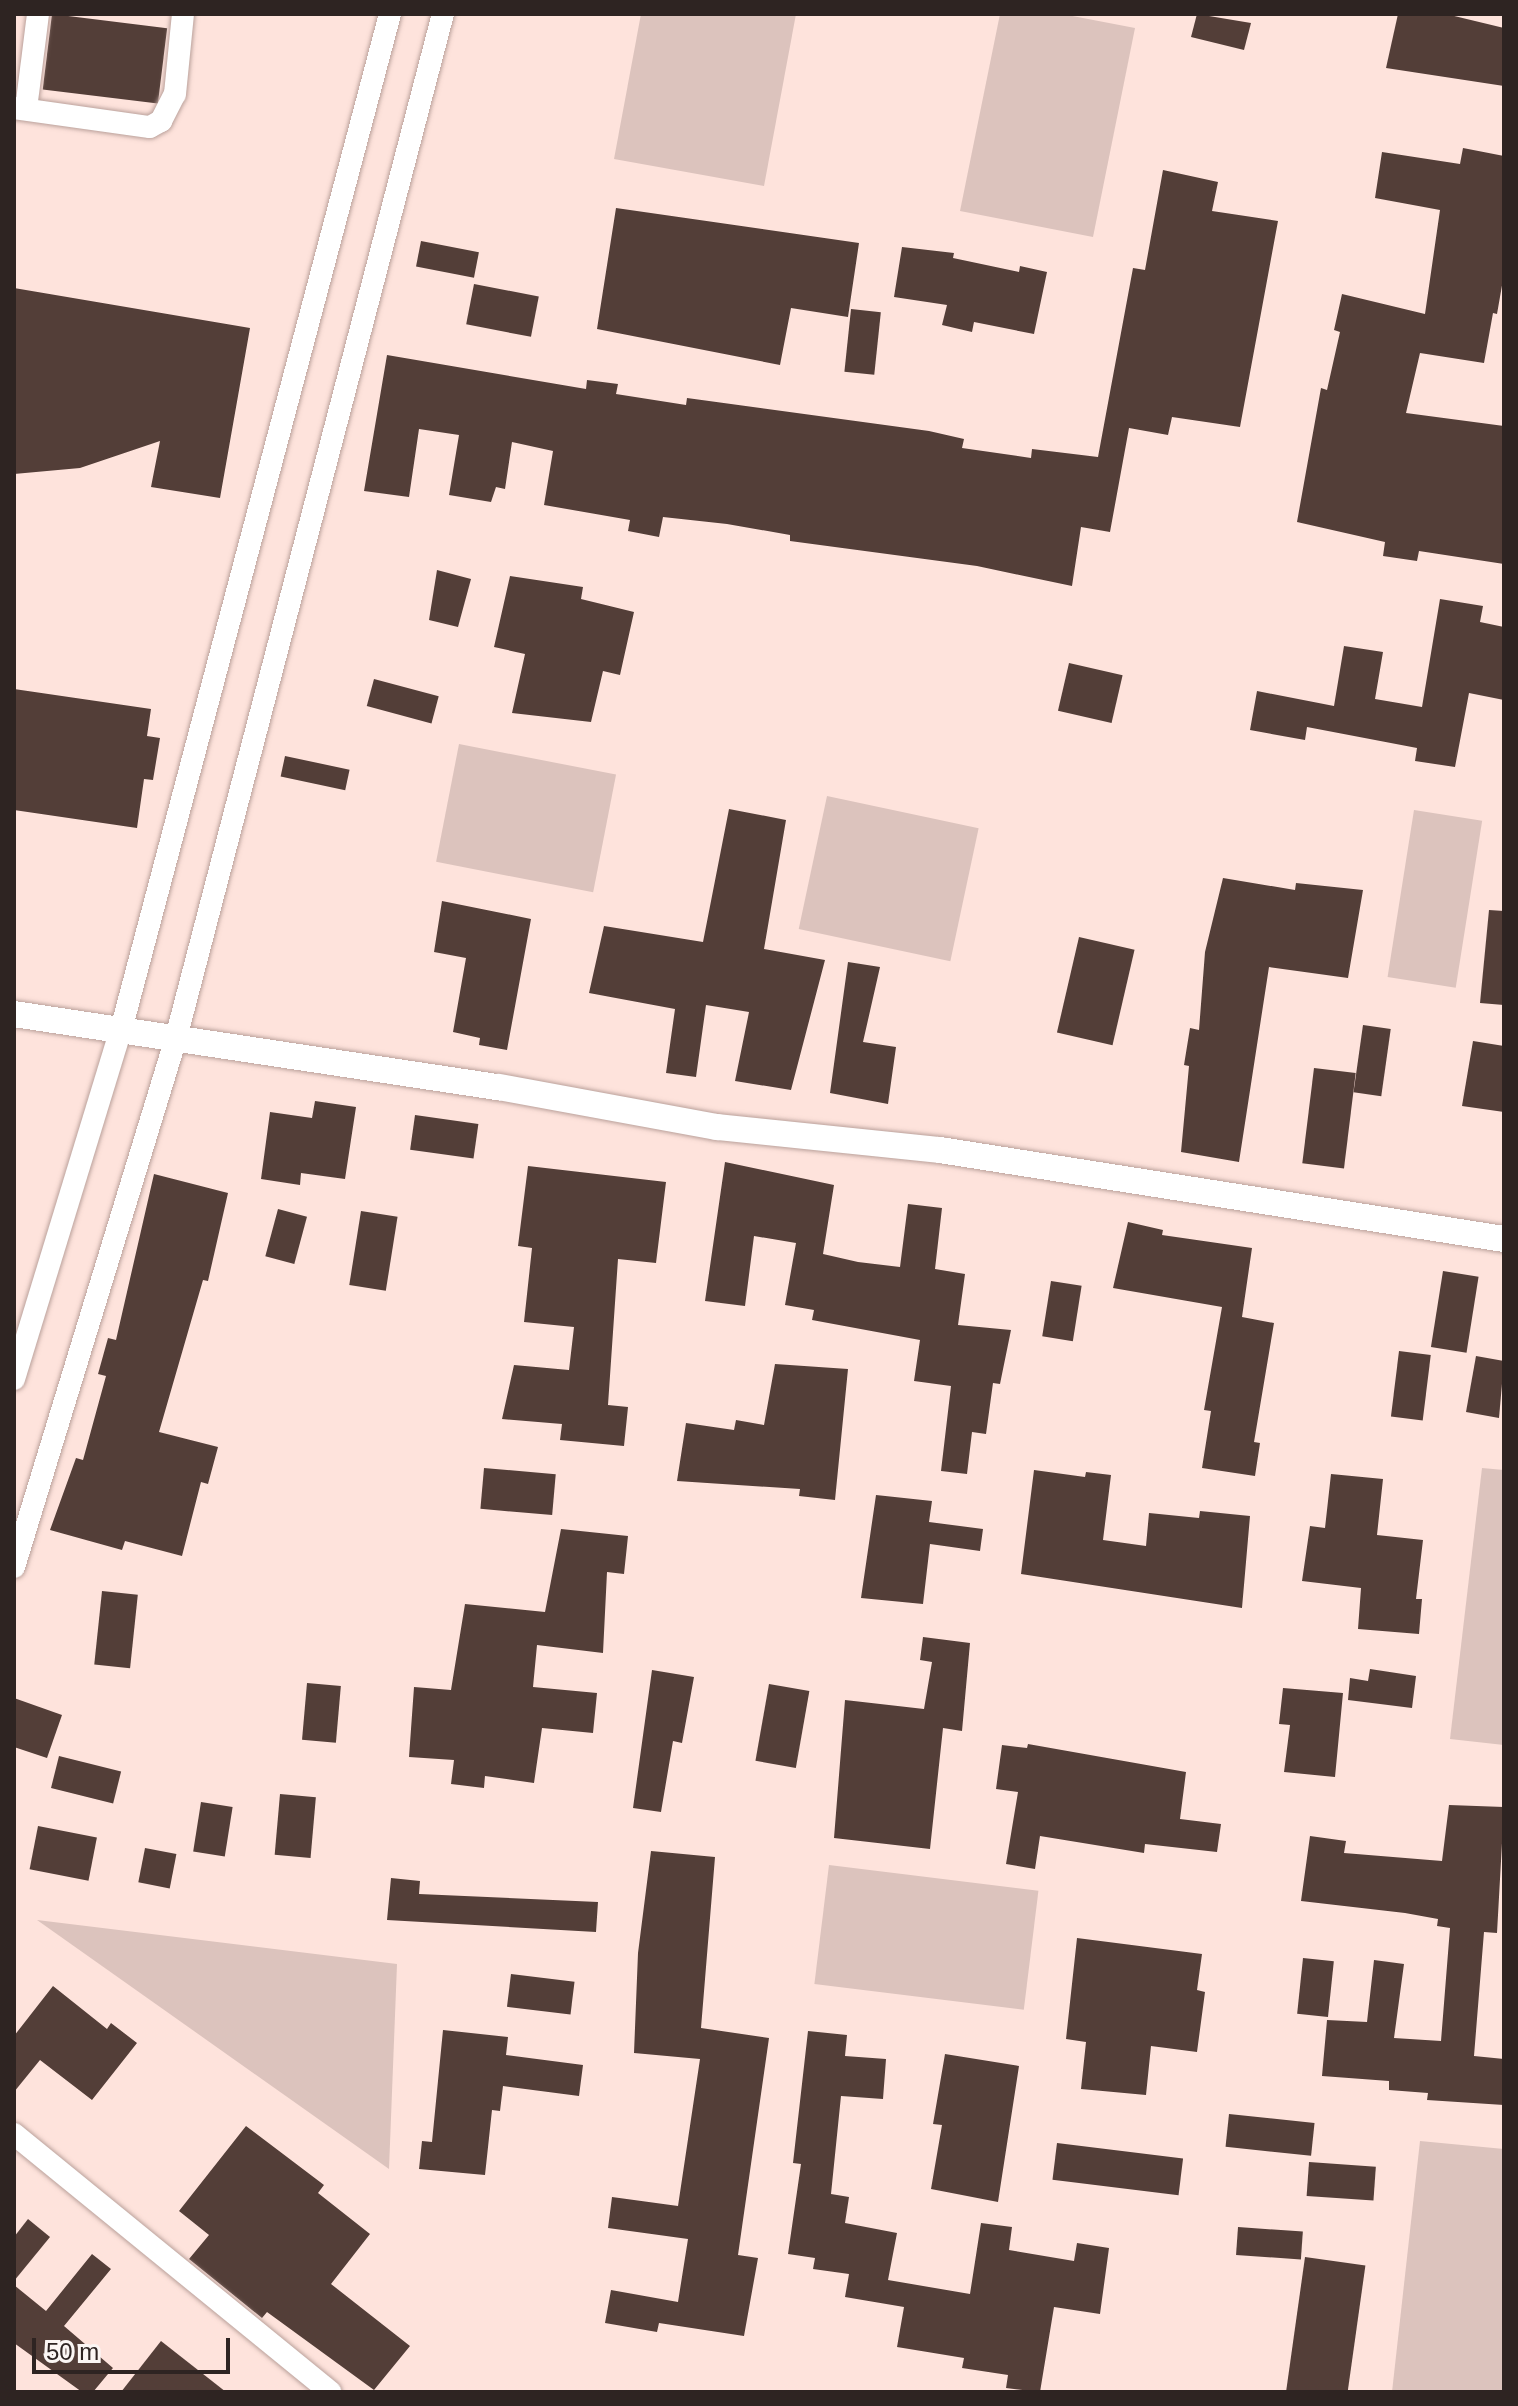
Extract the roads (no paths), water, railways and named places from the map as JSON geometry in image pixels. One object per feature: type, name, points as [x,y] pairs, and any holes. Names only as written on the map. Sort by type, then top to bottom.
[{"type":"street","points":[[38,14],[20,108],[150,127],[161,121],[175,94],[183,14]]},
{"type":"street","points":[[14,1379],[121,1030],[390,14]]},
{"type":"street","points":[[14,1567],[19,1536],[176,1038],[443,14]]},
{"type":"street","points":[[14,1014],[717,1127],[940,1150],[1504,1239]]},
{"type":"street","points":[[14,2134],[330,2392]]}]
